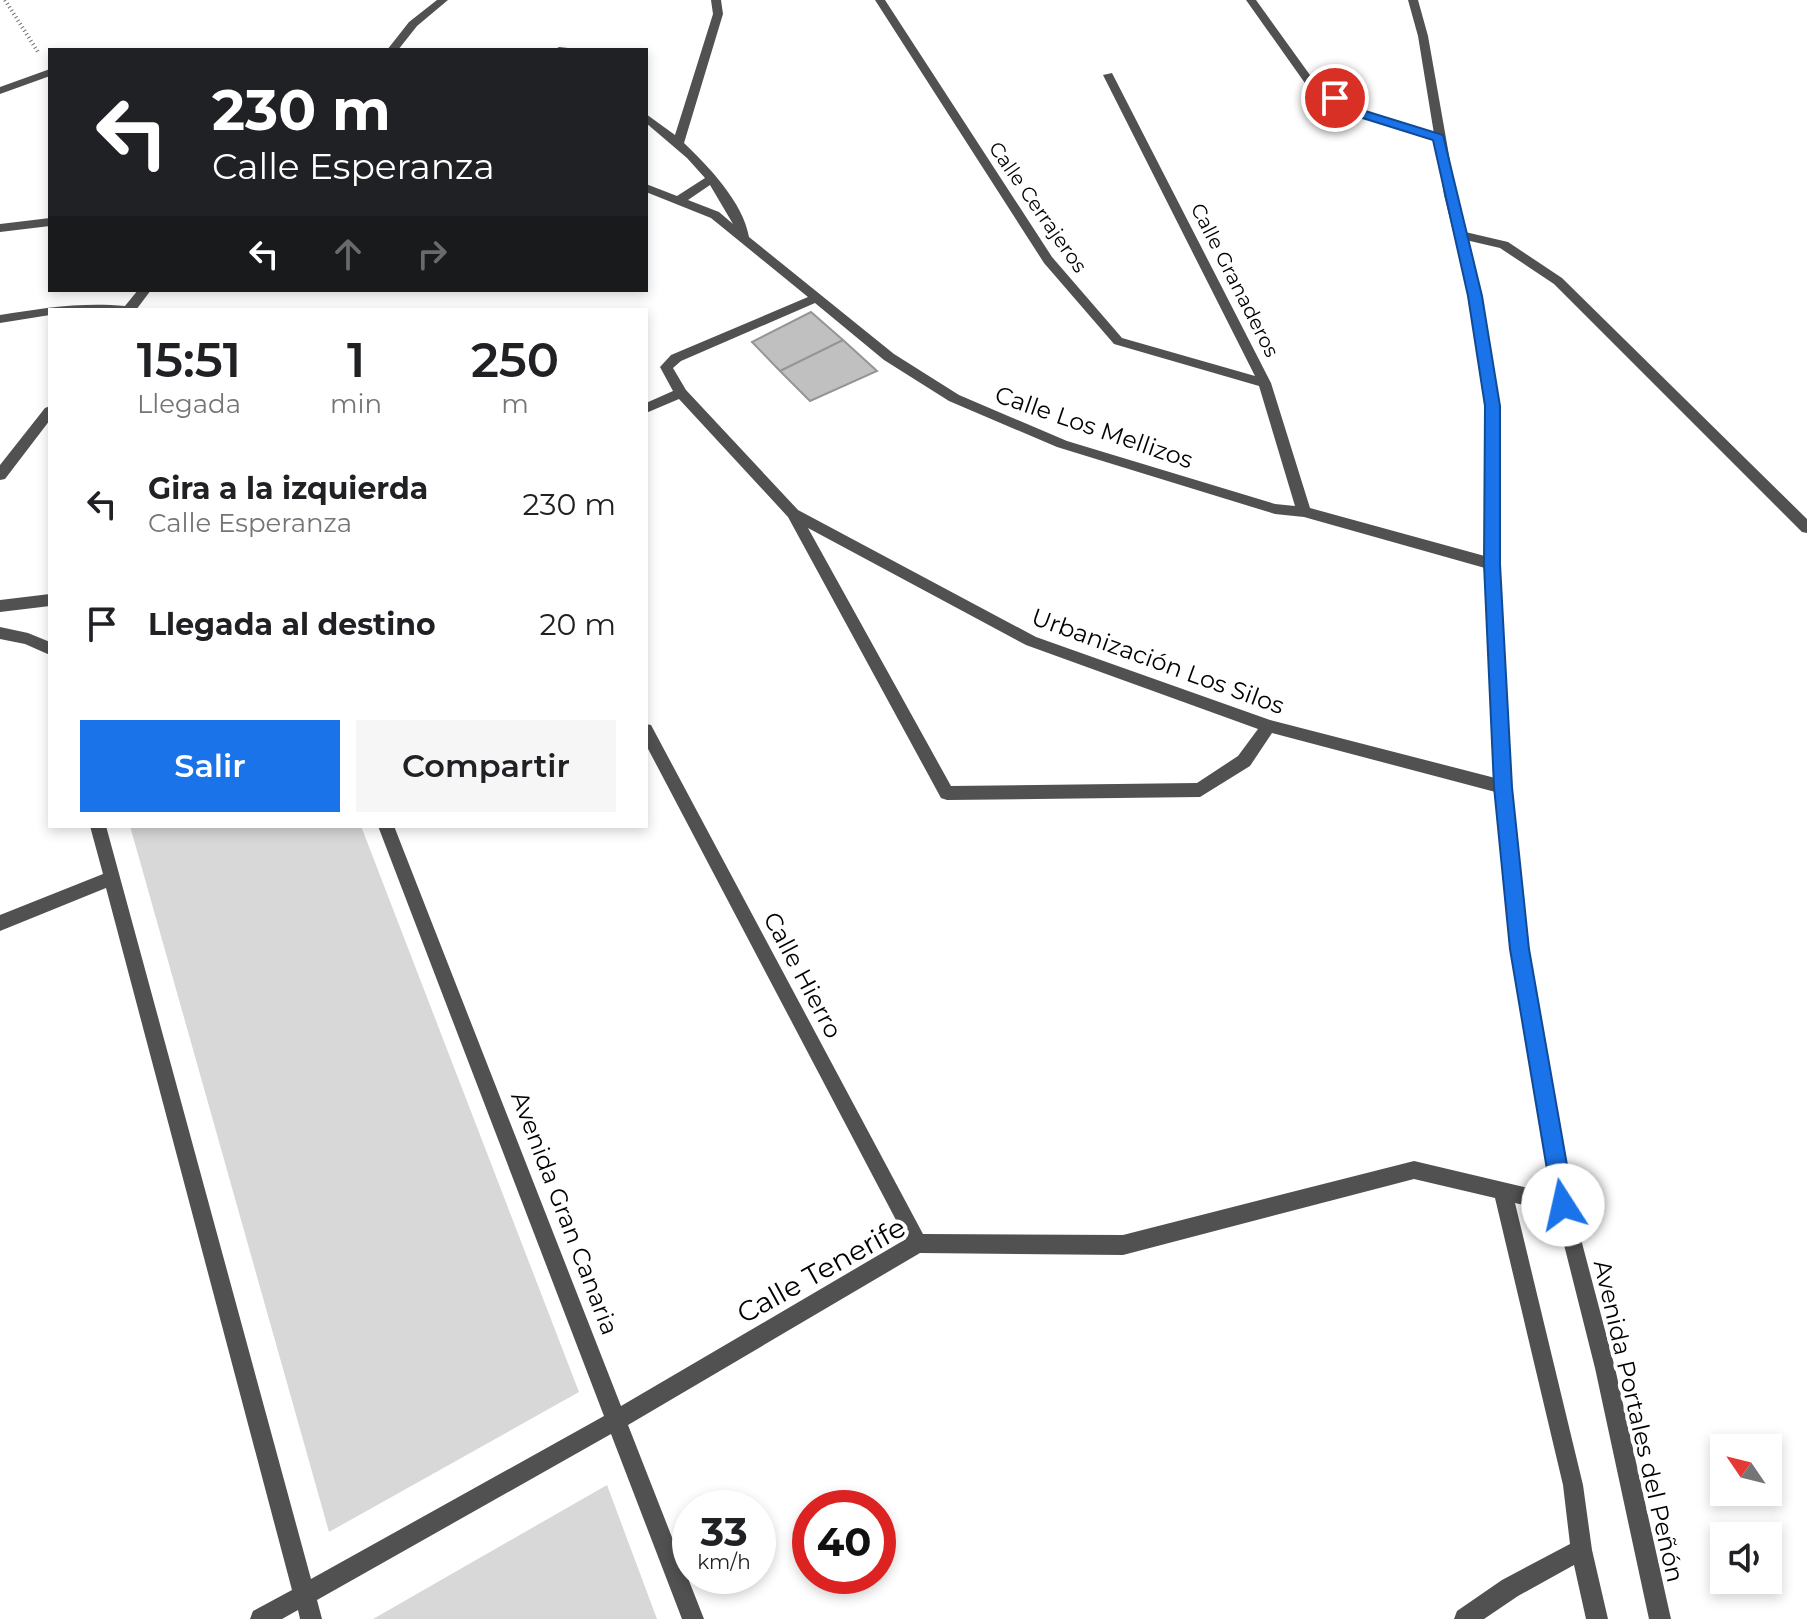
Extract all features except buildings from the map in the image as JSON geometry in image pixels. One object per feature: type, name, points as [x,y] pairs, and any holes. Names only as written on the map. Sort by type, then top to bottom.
[{"type":"street","points":[[394,48],[413,24],[443,0]]},
{"type":"street","points":[[678,143],[718,14],[716,0]]},
{"type":"street","name":"Calle Cerrajeros","points":[[880,0],[1048,260],[1118,341],[1265,383]]},
{"type":"street","points":[[1251,0],[1311,84],[1358,112],[1438,138]]},
{"type":"street","name":"Avenida Portales del Peñón","points":[[1413,0],[1423,36],[1438,138],[1461,235],[1493,406],[1492,564],[1503,787],[1520,949],[1563,1205],[1605,1368],[1660,1619]]},
{"type":"street","points":[[0,91],[48,73]]},
{"type":"street","name":"Calle Granaderos","points":[[1108,75],[1265,383],[1304,512]]},
{"type":"street","points":[[648,119],[713,178],[732,205],[745,237]]},
{"type":"street","points":[[681,199],[713,178]]},
{"type":"street","name":"Calle Los Mellizos","points":[[648,189],[681,199],[715,215],[922,380],[998,419],[1062,444],[1242,500],[1275,509],[1304,512],[1492,564]]},
{"type":"street","points":[[0,228],[48,222]]},
{"type":"street","points":[[1461,235],[1504,245],[1558,281],[1807,528]]},
{"type":"street","points":[[129,308],[143,292]]},
{"type":"street","points":[[648,407],[681,393],[667,374],[670,363],[817,298]]},
{"type":"street","points":[[78,308],[102,308]]},
{"type":"street","points":[[0,319],[48,311]]},
{"type":"street","name":"Urbanización Los Silos","points":[[681,393],[793,514],[1031,641],[1269,726],[1503,787]]},
{"type":"street","points":[[0,475],[48,414]]},
{"type":"street","points":[[793,514],[947,793],[1200,790],[1244,761],[1269,726]]},
{"type":"street","points":[[0,606],[48,600]]},
{"type":"street","points":[[0,633],[28,639],[48,648]]},
{"type":"street","name":"Calle Hierro","points":[[648,734],[918,1243]]},
{"type":"street","points":[[98,828],[311,1619]]},
{"type":"street","name":"Avenida Gran Canaria","points":[[387,828],[693,1619]]},
{"type":"street","points":[[0,923],[111,878]]},
{"type":"street","name":"Calle Tenerife","points":[[261,1619],[618,1419],[918,1243],[1123,1245],[1414,1170],[1563,1205]]},
{"type":"street","points":[[1503,1191],[1573,1485],[1581,1550],[1597,1619]]},
{"type":"street","points":[[1465,1619],[1510,1588],[1581,1550]]},
{"type":"path","points":[[5,0],[43,58]]},
{"type":"shaded area","points":[[131,828],[362,828],[579,1392],[329,1532]]},
{"type":"shaded area","points":[[607,1485],[657,1619],[373,1619]]},
{"type":"route","points":[[1335,98],[1358,112],[1438,138],[1475,296],[1493,406],[1492,564],[1503,787],[1520,949],[1563,1205]]}]
